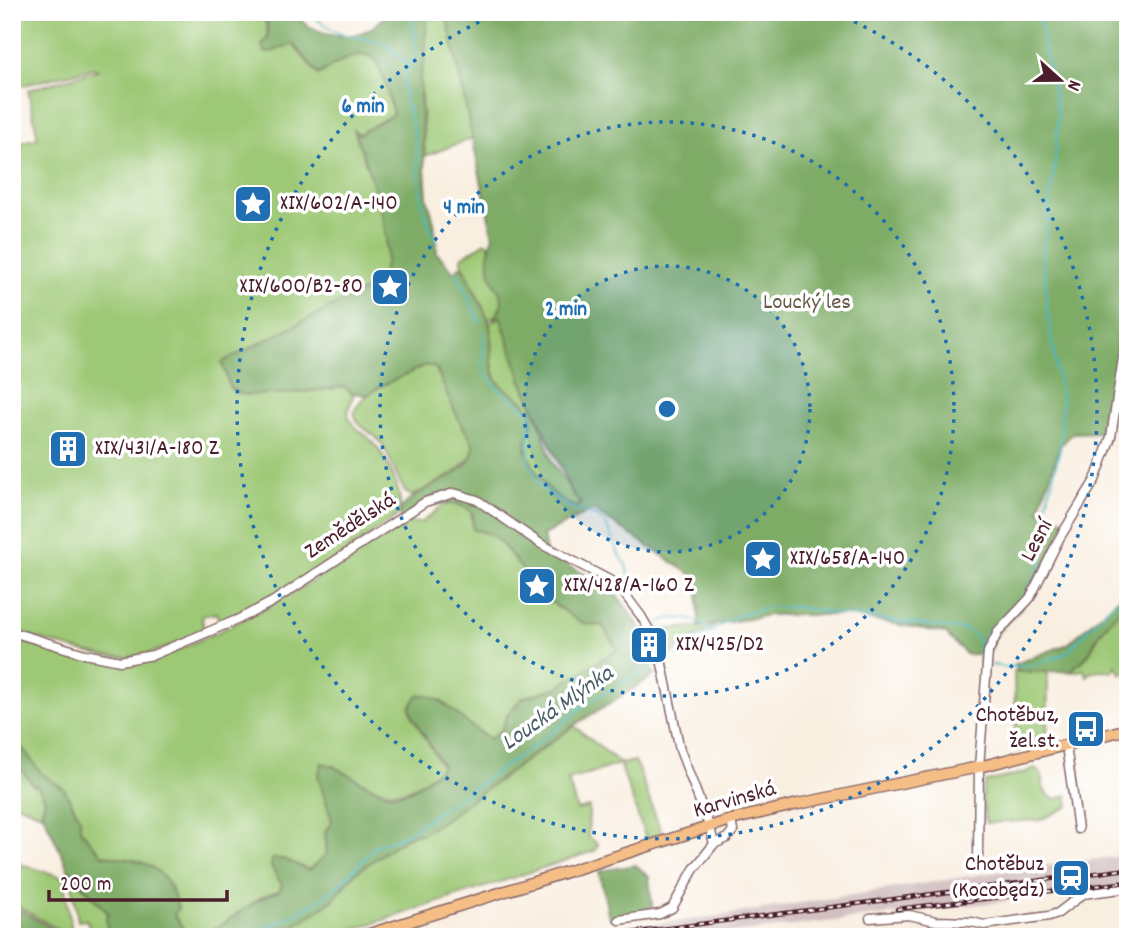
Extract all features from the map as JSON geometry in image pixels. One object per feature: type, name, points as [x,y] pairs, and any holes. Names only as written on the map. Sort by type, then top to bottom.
[{"type":"main road","name":"Karvinská","points":[[360,937],[731,820],[979,767],[1128,729]]},
{"type":"street","name":"Lesní","points":[[978,858],[979,767],[986,664],[992,641],[1025,606],[1059,539],[1096,480],[1111,437],[1128,325]]},
{"type":"street","name":"Zemědělská","points":[[12,632],[85,654],[120,661],[153,655],[239,619],[272,602],[425,502],[454,493],[477,500],[541,544],[617,584],[641,616],[658,645],[680,750],[714,844]]},
{"type":"street","points":[[1066,746],[1078,829]]},
{"type":"street","points":[[619,920],[660,914],[672,908],[694,869],[714,844],[727,838],[733,831],[731,820]]},
{"type":"street","points":[[870,918],[909,915],[936,921],[984,925],[1049,916],[1058,913],[1083,894],[1128,888]]},
{"type":"shaded area","points":[[1128,855],[1128,887],[699,937],[557,937],[719,916],[983,874]]},
{"type":"green space","points":[[12,12],[260,12],[267,31],[264,51],[268,53],[293,44],[318,75],[352,57],[374,57],[384,78],[393,114],[359,134],[355,132],[375,188],[385,231],[387,251],[384,269],[377,284],[285,332],[240,394],[294,393],[344,387],[352,393],[349,418],[373,442],[384,458],[399,496],[400,514],[315,574],[219,626],[217,613],[202,616],[204,633],[131,657],[103,655],[12,631],[12,145],[38,138],[28,90],[98,70],[94,68],[12,88]]},
{"type":"green space","name":"Loucký les","points":[[260,12],[290,12],[310,27],[342,36],[372,28],[387,12],[427,12],[420,97],[427,197],[434,222],[437,253],[454,272],[461,266],[464,268],[489,322],[492,366],[497,380],[524,402],[531,413],[526,444],[536,473],[552,492],[570,505],[578,507],[580,503],[573,495],[522,381],[500,316],[495,320],[494,317],[502,301],[490,272],[489,250],[493,237],[446,12],[1128,12],[1128,345],[1123,350],[1102,432],[1073,433],[1060,446],[1039,510],[1066,520],[1030,598],[998,632],[988,652],[967,655],[945,633],[845,615],[770,615],[699,627],[698,579],[593,510],[543,535],[546,552],[612,588],[642,630],[636,648],[655,675],[568,729],[441,822],[422,834],[414,834],[404,839],[355,873],[333,900],[296,925],[278,928],[269,937],[202,937],[259,900],[279,891],[282,885],[271,866],[272,859],[283,859],[309,870],[326,855],[325,833],[332,821],[318,776],[322,763],[376,789],[398,793],[413,789],[441,769],[442,765],[412,715],[410,707],[418,695],[436,699],[490,739],[502,729],[507,715],[522,698],[556,688],[617,650],[602,625],[581,622],[553,603],[532,597],[528,576],[498,540],[483,531],[473,530],[473,514],[464,506],[443,503],[430,505],[406,522],[400,514],[415,496],[456,473],[473,454],[472,442],[454,410],[436,368],[426,365],[368,395],[352,393],[344,387],[249,395],[240,394],[230,388],[222,362],[377,284],[384,269],[387,250],[374,187],[354,130],[359,134],[393,114],[384,78],[374,57],[352,56],[318,74],[293,44],[268,53],[264,51],[262,45],[268,37],[267,23]]},
{"type":"green space","points":[[427,12],[446,12],[473,138],[425,156],[420,78],[425,56]]},
{"type":"green space","points":[[486,242],[489,244],[493,279],[502,297],[501,309],[488,320],[461,260]]},
{"type":"green space","points":[[500,315],[552,463],[580,503],[579,507],[552,493],[538,475],[526,447],[531,424],[529,410],[522,400],[502,386],[495,377],[490,323]]},
{"type":"green space","points":[[426,365],[436,368],[460,422],[473,443],[473,452],[455,473],[413,496],[405,492],[381,443],[355,416],[361,400],[371,392]]},
{"type":"green space","points":[[455,503],[471,512],[473,530],[490,535],[504,546],[528,576],[533,598],[552,602],[558,608],[602,625],[618,650],[556,688],[522,698],[507,715],[502,729],[490,739],[454,714],[440,700],[412,715],[442,767],[413,788],[389,792],[377,789],[333,766],[327,804],[332,821],[325,833],[326,855],[309,870],[283,859],[271,866],[282,885],[279,891],[258,899],[217,929],[189,937],[176,920],[173,892],[161,875],[143,864],[102,855],[80,828],[80,818],[64,789],[42,774],[22,748],[12,743],[12,639],[106,662],[154,659],[253,615],[325,573],[395,527],[406,522],[421,523],[442,506]]},
{"type":"green space","points":[[1128,590],[1128,604],[1099,634],[1088,654],[1072,671],[1017,672],[1015,664],[1068,644]]},
{"type":"green space","points":[[1128,604],[1128,673],[1120,673],[1116,666],[1112,672],[1099,670],[1087,676],[1084,670],[1072,672],[1088,654],[1106,626]]},
{"type":"green space","points":[[718,624],[648,665],[636,648],[642,630]]},
{"type":"green space","points":[[1014,671],[1048,672],[1047,744],[1016,751]]},
{"type":"green space","points":[[574,726],[621,764],[635,761],[662,834],[646,839],[620,764],[568,780],[577,810],[589,807],[588,837],[598,844],[595,851],[331,937],[269,937],[278,928],[296,925],[333,900],[355,873],[404,839],[414,834],[422,834],[441,822]]},
{"type":"green space","points":[[12,743],[22,748],[42,774],[64,789],[80,818],[80,828],[102,855],[130,859],[151,866],[167,881],[178,908],[174,915],[189,937],[108,937],[106,916],[109,914],[69,870],[42,812],[45,799],[37,785],[34,786],[12,756]]},
{"type":"green space","points":[[12,756],[34,786],[37,784],[45,799],[41,814],[12,802]]},
{"type":"green space","points":[[1035,768],[1041,774],[1046,792],[1056,799],[1067,795],[1069,806],[1041,820],[986,823],[982,797],[985,782]]},
{"type":"green space","points":[[13,862],[63,877],[72,932],[70,936],[12,903]]},
{"type":"green space","points":[[636,865],[649,877],[653,913],[609,918],[599,871]]},
{"type":"green space","points":[[67,870],[109,914],[106,916],[108,937],[91,937],[87,920],[78,921]]},
{"type":"green space","points":[[12,906],[67,937],[12,937]]},
{"type":"waterway","points":[[311,12],[318,20],[340,34],[382,42],[409,65]]},
{"type":"waterway","points":[[411,12],[417,54],[406,71],[403,89],[414,131],[426,217],[438,243]]},
{"type":"waterway","points":[[979,650],[985,634],[1021,601],[1039,568],[1044,550],[1045,509],[1061,445],[1062,401],[1047,312],[1043,252],[1056,154],[1058,113],[1043,32],[1036,12]]},
{"type":"waterway","points":[[456,271],[480,323]]},
{"type":"waterway","points":[[484,332],[483,370],[494,385],[531,413],[528,459],[541,488],[571,507],[598,517],[606,524],[626,565],[638,606]]},
{"type":"waterway","name":"Loucká Mlýnka","points":[[991,665],[1034,665],[1066,653],[1109,607],[1128,594]]},
{"type":"waterway","name":"Loucká Mlýnka","points":[[664,659],[737,616],[768,607],[799,607],[967,630],[978,639],[979,660],[982,664]]},
{"type":"waterway","points":[[649,622],[652,626],[668,619],[682,618],[702,624],[712,632]]},
{"type":"waterway","name":"Loucká Mlýnka","points":[[242,937],[282,921],[317,902],[340,884],[377,845],[403,836],[544,739],[584,705],[659,662]]},
{"type":"railway","points":[[599,937],[1128,869]]},
{"type":"railway","points":[[897,909],[1128,882]]},
{"type":"place","name":"XIX/602/A-140","points":[[253,204]]},
{"type":"place","name":"XIX/600/B2-80","points":[[390,287]]},
{"type":"place","name":"XIX/431/A-180 Z","points":[[68,449]]},
{"type":"place","name":"XIX/658/A-140","points":[[763,559]]},
{"type":"place","name":"XIX/428/A-160 Z","points":[[537,586]]},
{"type":"place","name":"XIX/425/D2","points":[[649,645]]},
{"type":"place","name":"Chotěbuz, žel.st.","points":[[1086,729]]},
{"type":"place","name":"Chotěbuz (Kocobędz)","points":[[1071,878]]}]
